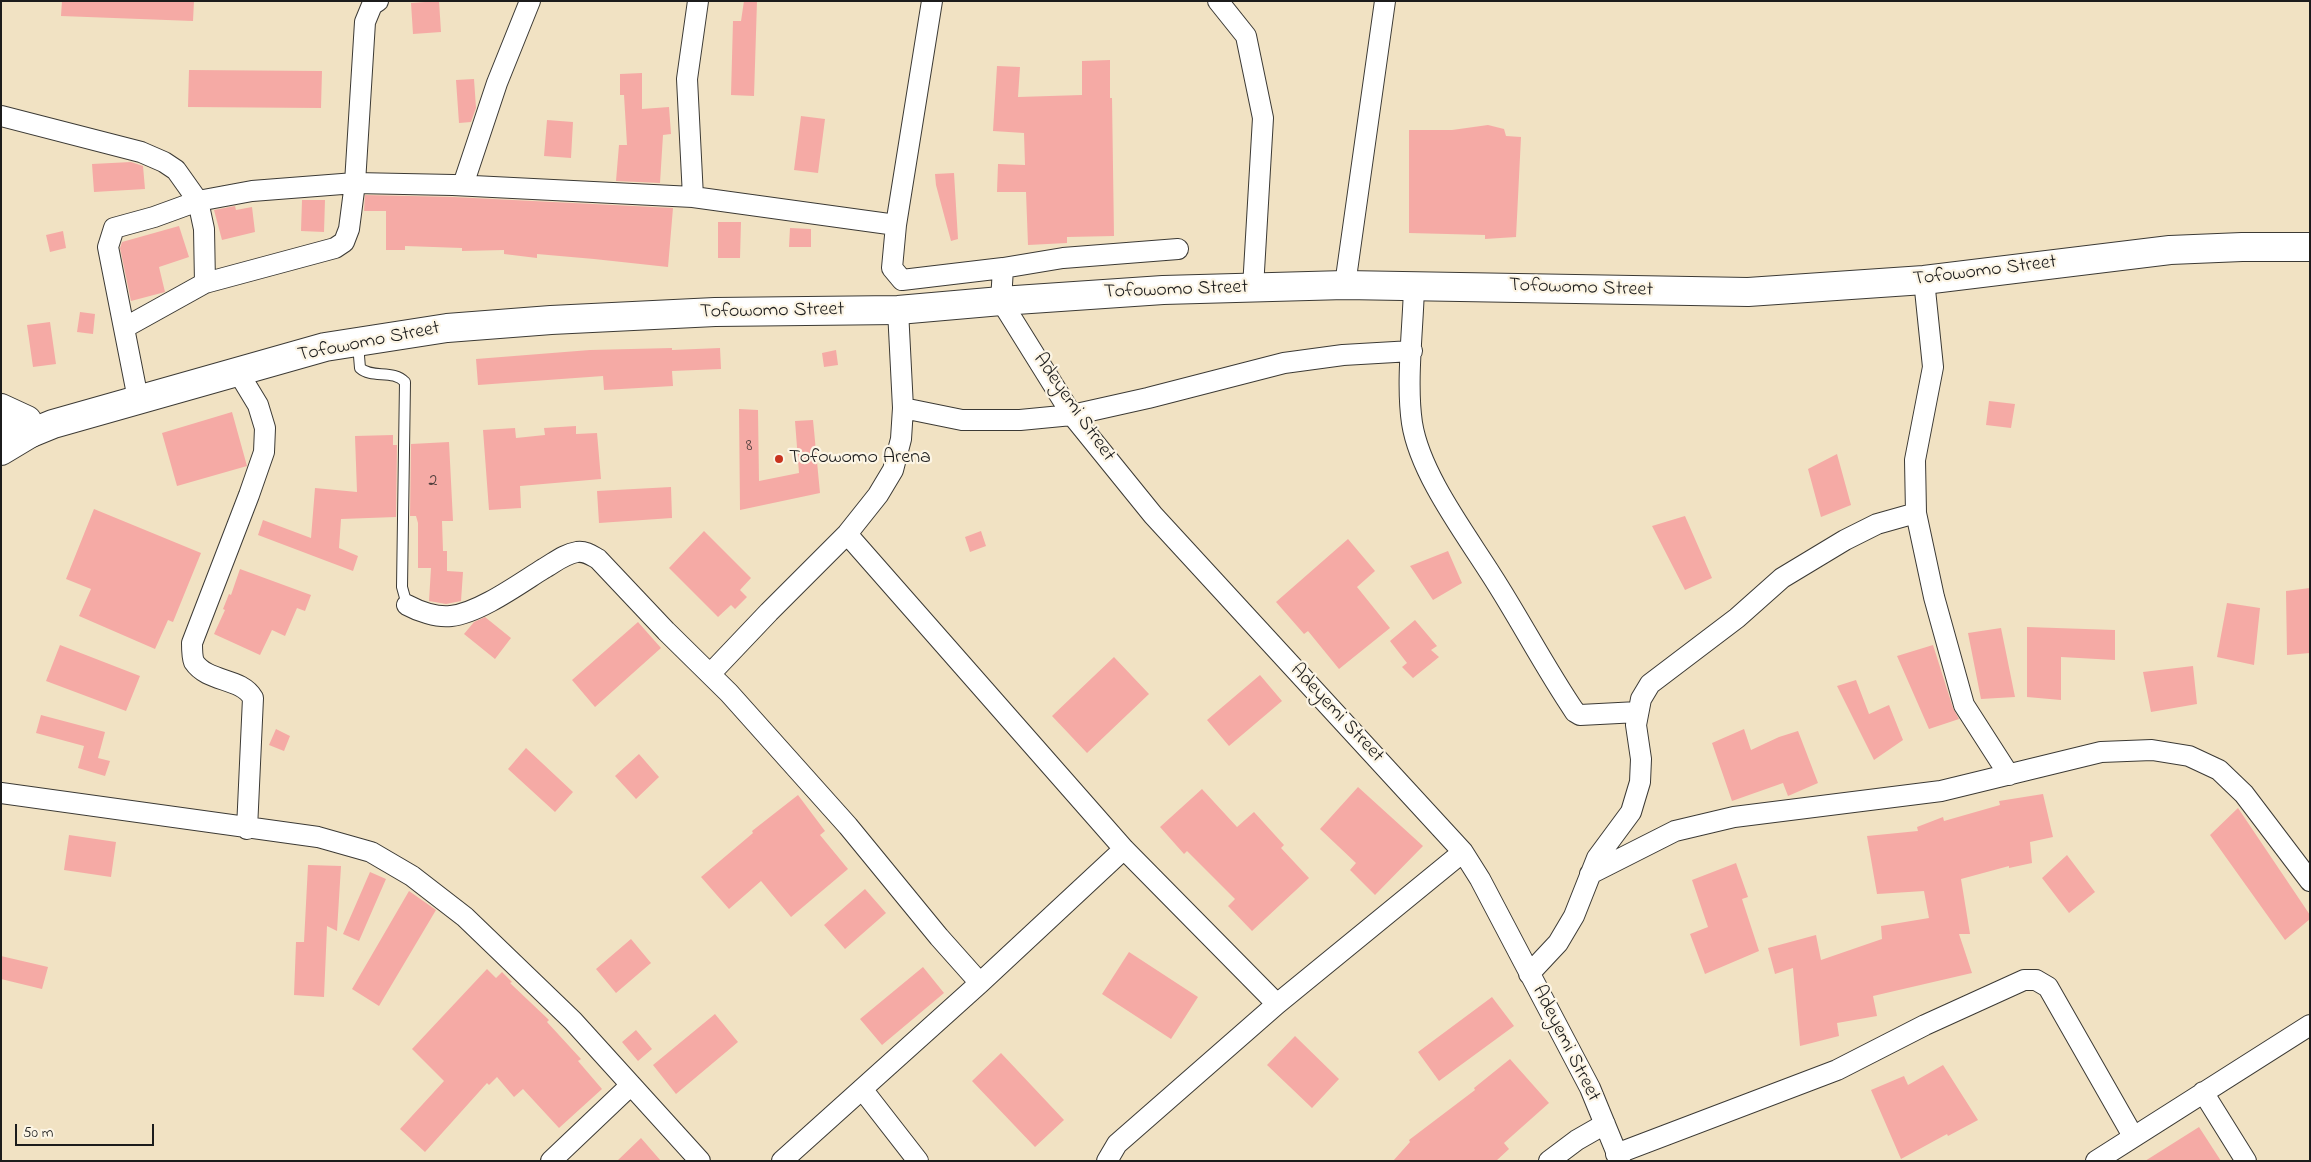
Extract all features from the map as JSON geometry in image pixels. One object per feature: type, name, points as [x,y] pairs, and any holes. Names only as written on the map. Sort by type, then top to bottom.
[{"type":"street","points":[[124,328],[205,283],[335,248],[344,242],[349,229],[355,183],[364,22],[372,5],[378,1]]},
{"type":"street","points":[[463,185],[497,83],[530,1]]},
{"type":"street","points":[[693,198],[687,79],[698,1]]},
{"type":"street","points":[[932,1],[896,224],[892,268],[902,280],[1002,268],[1063,258],[1178,249]]},
{"type":"street","points":[[1218,1],[1246,36],[1262,118],[1253,288]]},
{"type":"street","points":[[1345,285],[1385,1]]},
{"type":"street","points":[[1,116],[141,152],[164,162],[176,170],[198,201],[204,229],[205,283]]},
{"type":"street","points":[[138,399],[108,247],[114,228],[154,217],[198,201],[252,191],[355,183],[463,185],[693,198],[896,224]]},
{"type":"street","name":"Tofowomo Street","points":[[1,438],[28,424],[138,399],[325,348],[447,328],[551,320],[715,312],[898,310],[1163,290],[1345,285],[1748,292],[1924,280],[2170,250],[2310,247]]},
{"type":"street","points":[[1002,268],[1002,301]]},
{"type":"street","points":[[1924,280],[1933,368],[1916,460],[1916,513],[1934,598],[1964,705],[2009,774]]},
{"type":"street","points":[[1414,287],[1410,396],[1412,424],[1422,455],[1454,519],[1492,576],[1551,677],[1575,712],[1580,715],[1638,712]]},
{"type":"street","name":"Adeyemi Street","points":[[1002,301],[1072,415],[1153,515],[1463,852],[1480,879],[1590,1088],[1618,1157]]},
{"type":"street","points":[[711,673],[847,534],[878,495],[893,470],[901,439],[903,408],[898,310]]},
{"type":"street","points":[[903,408],[962,420],[1020,420],[1072,415],[1284,364],[1342,355],[1412,351]]},
{"type":"street","points":[[238,372],[258,405],[265,428],[264,452],[192,643],[193,661],[205,673],[248,689],[253,698],[247,829]]},
{"type":"street","points":[[1,408],[28,424],[1,452]]},
{"type":"street","points":[[1530,974],[1558,942],[1570,923],[1597,858],[1631,812],[1638,790],[1641,759],[1636,725],[1641,699],[1650,684],[1737,618],[1782,578],[1845,540],[1876,524],[1916,513]]},
{"type":"street","points":[[847,534],[1124,849],[1277,1004]]},
{"type":"street","points":[[407,605],[418,611],[450,617],[466,612],[506,593],[562,557],[578,552],[587,552],[609,569],[666,631],[711,673],[848,826],[980,983]]},
{"type":"street","points":[[1590,874],[1675,831],[1734,817],[1941,791],[2101,752],[2152,750],[2189,756],[2220,770],[2244,794],[2310,880]]},
{"type":"street","points":[[1,793],[318,838],[371,852],[412,876],[465,918],[573,1021],[700,1161]]},
{"type":"street","points":[[782,1161],[980,983],[1124,849]]},
{"type":"street","points":[[1107,1161],[1117,1144],[1277,1004],[1463,852]]},
{"type":"street","points":[[1618,1157],[1837,1070],[1925,1025],[2024,980],[2036,980],[2048,987],[2133,1136]]},
{"type":"street","points":[[2096,1161],[2310,1025]]},
{"type":"street","points":[[551,1161],[631,1085]]},
{"type":"street","points":[[862,1089],[918,1161]]},
{"type":"street","points":[[2203,1092],[2246,1161]]},
{"type":"street","points":[[1549,1161],[1577,1140],[1605,1124]]},
{"type":"lane","points":[[358,342],[360,368],[365,372],[392,375],[405,382],[402,587],[407,605]]},
{"type":"building","points":[[62,1],[194,1],[193,21],[61,16]]},
{"type":"building","points":[[439,1],[441,32],[413,34],[411,3]]},
{"type":"building","points":[[744,1],[757,1],[754,96],[731,95],[733,21],[741,21]]},
{"type":"building","points":[[1110,60],[1114,236],[1067,237],[1067,243],[1028,245],[1026,192],[997,192],[998,164],[1025,165],[1024,133],[993,131],[997,66],[1020,67],[1018,97],[1082,95],[1082,61]]},
{"type":"building","points":[[189,70],[322,71],[321,108],[188,107]]},
{"type":"building","points":[[642,73],[642,109],[669,107],[671,134],[663,135],[660,183],[616,181],[619,145],[627,145],[624,95],[620,95],[620,74]]},
{"type":"building","points":[[474,79],[476,108],[471,122],[459,123],[456,80]]},
{"type":"building","points":[[801,116],[825,119],[818,173],[794,170]]},
{"type":"building","points":[[547,120],[573,122],[571,158],[544,156]]},
{"type":"building","points":[[1488,125],[1504,129],[1506,136],[1521,137],[1516,237],[1485,239],[1485,235],[1409,233],[1409,130],[1452,130]]},
{"type":"building","points":[[131,162],[143,166],[145,189],[94,192],[92,164]]},
{"type":"building","points":[[954,173],[958,239],[951,241],[936,185],[935,174]]},
{"type":"building","points":[[365,195],[453,197],[673,208],[668,267],[537,254],[537,258],[504,254],[504,250],[462,251],[462,248],[405,246],[405,250],[386,250],[386,211],[364,211]]},
{"type":"building","points":[[302,200],[325,200],[324,232],[301,231]]},
{"type":"building","points":[[235,206],[236,210],[252,207],[255,232],[222,240],[214,210]]},
{"type":"building","points":[[718,222],[741,222],[740,258],[718,258]]},
{"type":"building","points":[[179,226],[189,257],[159,267],[165,292],[131,301],[120,248],[122,242]]},
{"type":"building","points":[[790,228],[811,229],[811,247],[789,247]]},
{"type":"building","points":[[63,231],[66,248],[50,252],[46,235]]},
{"type":"building","points":[[80,312],[95,314],[93,334],[77,332]]},
{"type":"building","points":[[50,322],[56,364],[33,367],[27,325]]},
{"type":"building","points":[[672,348],[672,350],[720,348],[721,369],[672,371],[673,386],[604,390],[603,376],[478,385],[476,359],[590,350]]},
{"type":"building","points":[[836,350],[838,365],[824,367],[822,353]]},
{"type":"building","points":[[1989,401],[2015,404],[2011,428],[1986,425]]},
{"type":"building","points":[[739,409],[758,410],[759,481],[799,473],[795,421],[813,420],[820,493],[740,510]]},
{"type":"building","points":[[232,412],[247,466],[177,486],[162,433]]},
{"type":"building","points":[[576,426],[576,434],[597,433],[601,479],[520,486],[521,508],[489,510],[483,430],[515,428],[516,438],[545,435],[544,428]]},
{"type":"building","points":[[393,435],[393,445],[397,445],[396,517],[341,519],[339,548],[358,556],[353,571],[258,535],[263,520],[311,538],[315,488],[357,492],[355,436]]},
{"type":"building","points":[[449,442],[453,521],[442,521],[443,551],[447,551],[447,571],[463,572],[461,601],[446,604],[429,601],[431,568],[418,568],[418,523],[416,516],[410,516],[411,444]]},
{"type":"building","points":[[1837,454],[1851,505],[1821,517],[1808,469]]},
{"type":"building","points":[[671,487],[672,518],[599,523],[597,491]]},
{"type":"building","points":[[94,509],[201,553],[173,622],[168,620],[155,649],[79,616],[91,589],[66,579]]},
{"type":"building","points":[[1685,516],[1712,578],[1685,590],[1652,526]]},
{"type":"building","points":[[704,531],[751,578],[740,590],[747,597],[735,609],[731,605],[718,617],[669,568]]},
{"type":"building","points":[[981,531],[986,546],[970,552],[965,537]]},
{"type":"building","points":[[1348,539],[1375,571],[1357,587],[1390,628],[1339,669],[1308,631],[1304,634],[1276,602]]},
{"type":"building","points":[[1448,551],[1462,583],[1433,600],[1410,566]]},
{"type":"building","points":[[240,569],[311,595],[305,611],[297,608],[285,636],[272,630],[260,655],[214,634]]},
{"type":"building","points":[[2310,588],[2310,653],[2287,655],[2286,591]]},
{"type":"building","points":[[2227,603],[2260,608],[2254,665],[2217,657]]},
{"type":"building","points":[[485,617],[511,638],[495,659],[464,634],[474,622]]},
{"type":"building","points":[[1415,620],[1437,646],[1431,650],[1439,657],[1413,678],[1402,667],[1407,663],[1390,641]]},
{"type":"building","points":[[638,622],[661,648],[595,707],[572,680]]},
{"type":"building","points":[[2027,627],[2115,630],[2115,660],[2061,657],[2061,700],[2027,697]]},
{"type":"building","points":[[2001,628],[2015,697],[1981,699],[1968,633]]},
{"type":"building","points":[[60,645],[140,676],[126,711],[46,681]]},
{"type":"building","points":[[1933,645],[1953,708],[1959,719],[1929,729],[1897,656]]},
{"type":"building","points":[[1114,657],[1149,694],[1087,753],[1052,716]]},
{"type":"building","points":[[2193,666],[2197,704],[2151,712],[2143,672]]},
{"type":"building","points":[[1260,675],[1282,701],[1229,746],[1207,720]]},
{"type":"building","points":[[1856,680],[1869,714],[1889,705],[1903,740],[1874,760],[1837,686]]},
{"type":"building","points":[[41,715],[105,732],[98,758],[110,761],[105,776],[78,768],[84,746],[36,733]]},
{"type":"building","points":[[276,729],[290,736],[284,751],[269,745]]},
{"type":"building","points":[[1744,729],[1751,750],[1779,737],[1798,731],[1818,783],[1788,796],[1783,783],[1732,801],[1712,743]]},
{"type":"building","points":[[526,748],[573,792],[555,812],[508,769]]},
{"type":"building","points":[[639,754],[659,777],[636,799],[615,776]]},
{"type":"building","points":[[1358,787],[1423,846],[1375,895],[1350,870],[1356,863],[1320,829]]},
{"type":"building","points":[[1202,789],[1237,827],[1254,812],[1284,845],[1281,848],[1309,878],[1252,931],[1228,906],[1235,899],[1187,851],[1184,854],[1160,827]]},
{"type":"building","points":[[2043,794],[2053,837],[2030,842],[2032,863],[2009,868],[2009,866],[1961,879],[1970,934],[1959,934],[1972,973],[1873,996],[1877,1016],[1837,1023],[1839,1036],[1800,1046],[1793,968],[1775,974],[1768,948],[1816,935],[1821,960],[1882,939],[1881,926],[1929,918],[1924,891],[1877,894],[1867,836],[1918,831],[1917,827],[1943,817],[1944,821],[2000,805],[1999,801]]},
{"type":"building","points":[[798,795],[825,831],[820,835],[848,869],[791,917],[761,881],[729,909],[701,877],[753,833],[752,831]]},
{"type":"building","points":[[2238,808],[2310,915],[2310,919],[2285,940],[2210,835]]},
{"type":"building","points":[[69,835],[116,842],[111,877],[64,870]]},
{"type":"building","points":[[2067,855],[2095,892],[2069,913],[2042,878]]},
{"type":"building","points":[[1736,863],[1748,897],[1742,899],[1759,951],[1705,974],[1690,934],[1708,927],[1692,880]]},
{"type":"building","points":[[308,865],[341,866],[337,931],[327,926],[324,997],[294,995],[296,942],[304,942]]},
{"type":"building","points":[[370,872],[386,879],[359,941],[343,934]]},
{"type":"building","points":[[865,889],[886,913],[845,949],[824,925]]},
{"type":"building","points":[[409,891],[436,910],[379,1006],[352,989]]},
{"type":"building","points":[[631,939],[651,963],[616,993],[596,969]]},
{"type":"building","points":[[1129,952],[1198,997],[1171,1039],[1102,994]]},
{"type":"building","points":[[1,956],[48,967],[42,989],[1,979]]},
{"type":"building","points":[[923,967],[944,993],[882,1045],[860,1019]]},
{"type":"building","points":[[487,969],[496,978],[502,972],[512,982],[510,983],[549,1020],[547,1022],[581,1059],[578,1061],[602,1089],[559,1128],[523,1089],[514,1097],[497,1077],[489,1085],[487,1083],[425,1152],[400,1129],[444,1081],[412,1049]]},
{"type":"building","points":[[1492,997],[1514,1026],[1439,1081],[1418,1052]]},
{"type":"building","points":[[715,1014],[738,1042],[676,1094],[653,1065]]},
{"type":"building","points":[[636,1030],[652,1049],[638,1061],[622,1042]]},
{"type":"building","points":[[1295,1036],[1339,1079],[1312,1108],[1267,1065]]},
{"type":"building","points":[[1001,1053],[1064,1120],[1035,1147],[972,1081]]},
{"type":"building","points":[[1510,1059],[1549,1103],[1504,1143],[1509,1149],[1496,1161],[1393,1161],[1410,1142],[1409,1140],[1475,1090],[1474,1088]]},
{"type":"building","points":[[1943,1065],[1978,1120],[1948,1136],[1947,1134],[1901,1159],[1871,1090],[1904,1076],[1908,1085]]},
{"type":"building","points":[[2199,1127],[2221,1161],[2145,1161]]},
{"type":"building","points":[[641,1138],[661,1161],[617,1161]]},
{"type":"place","name":"Tofowomo Arena","points":[[779,459]]}]
